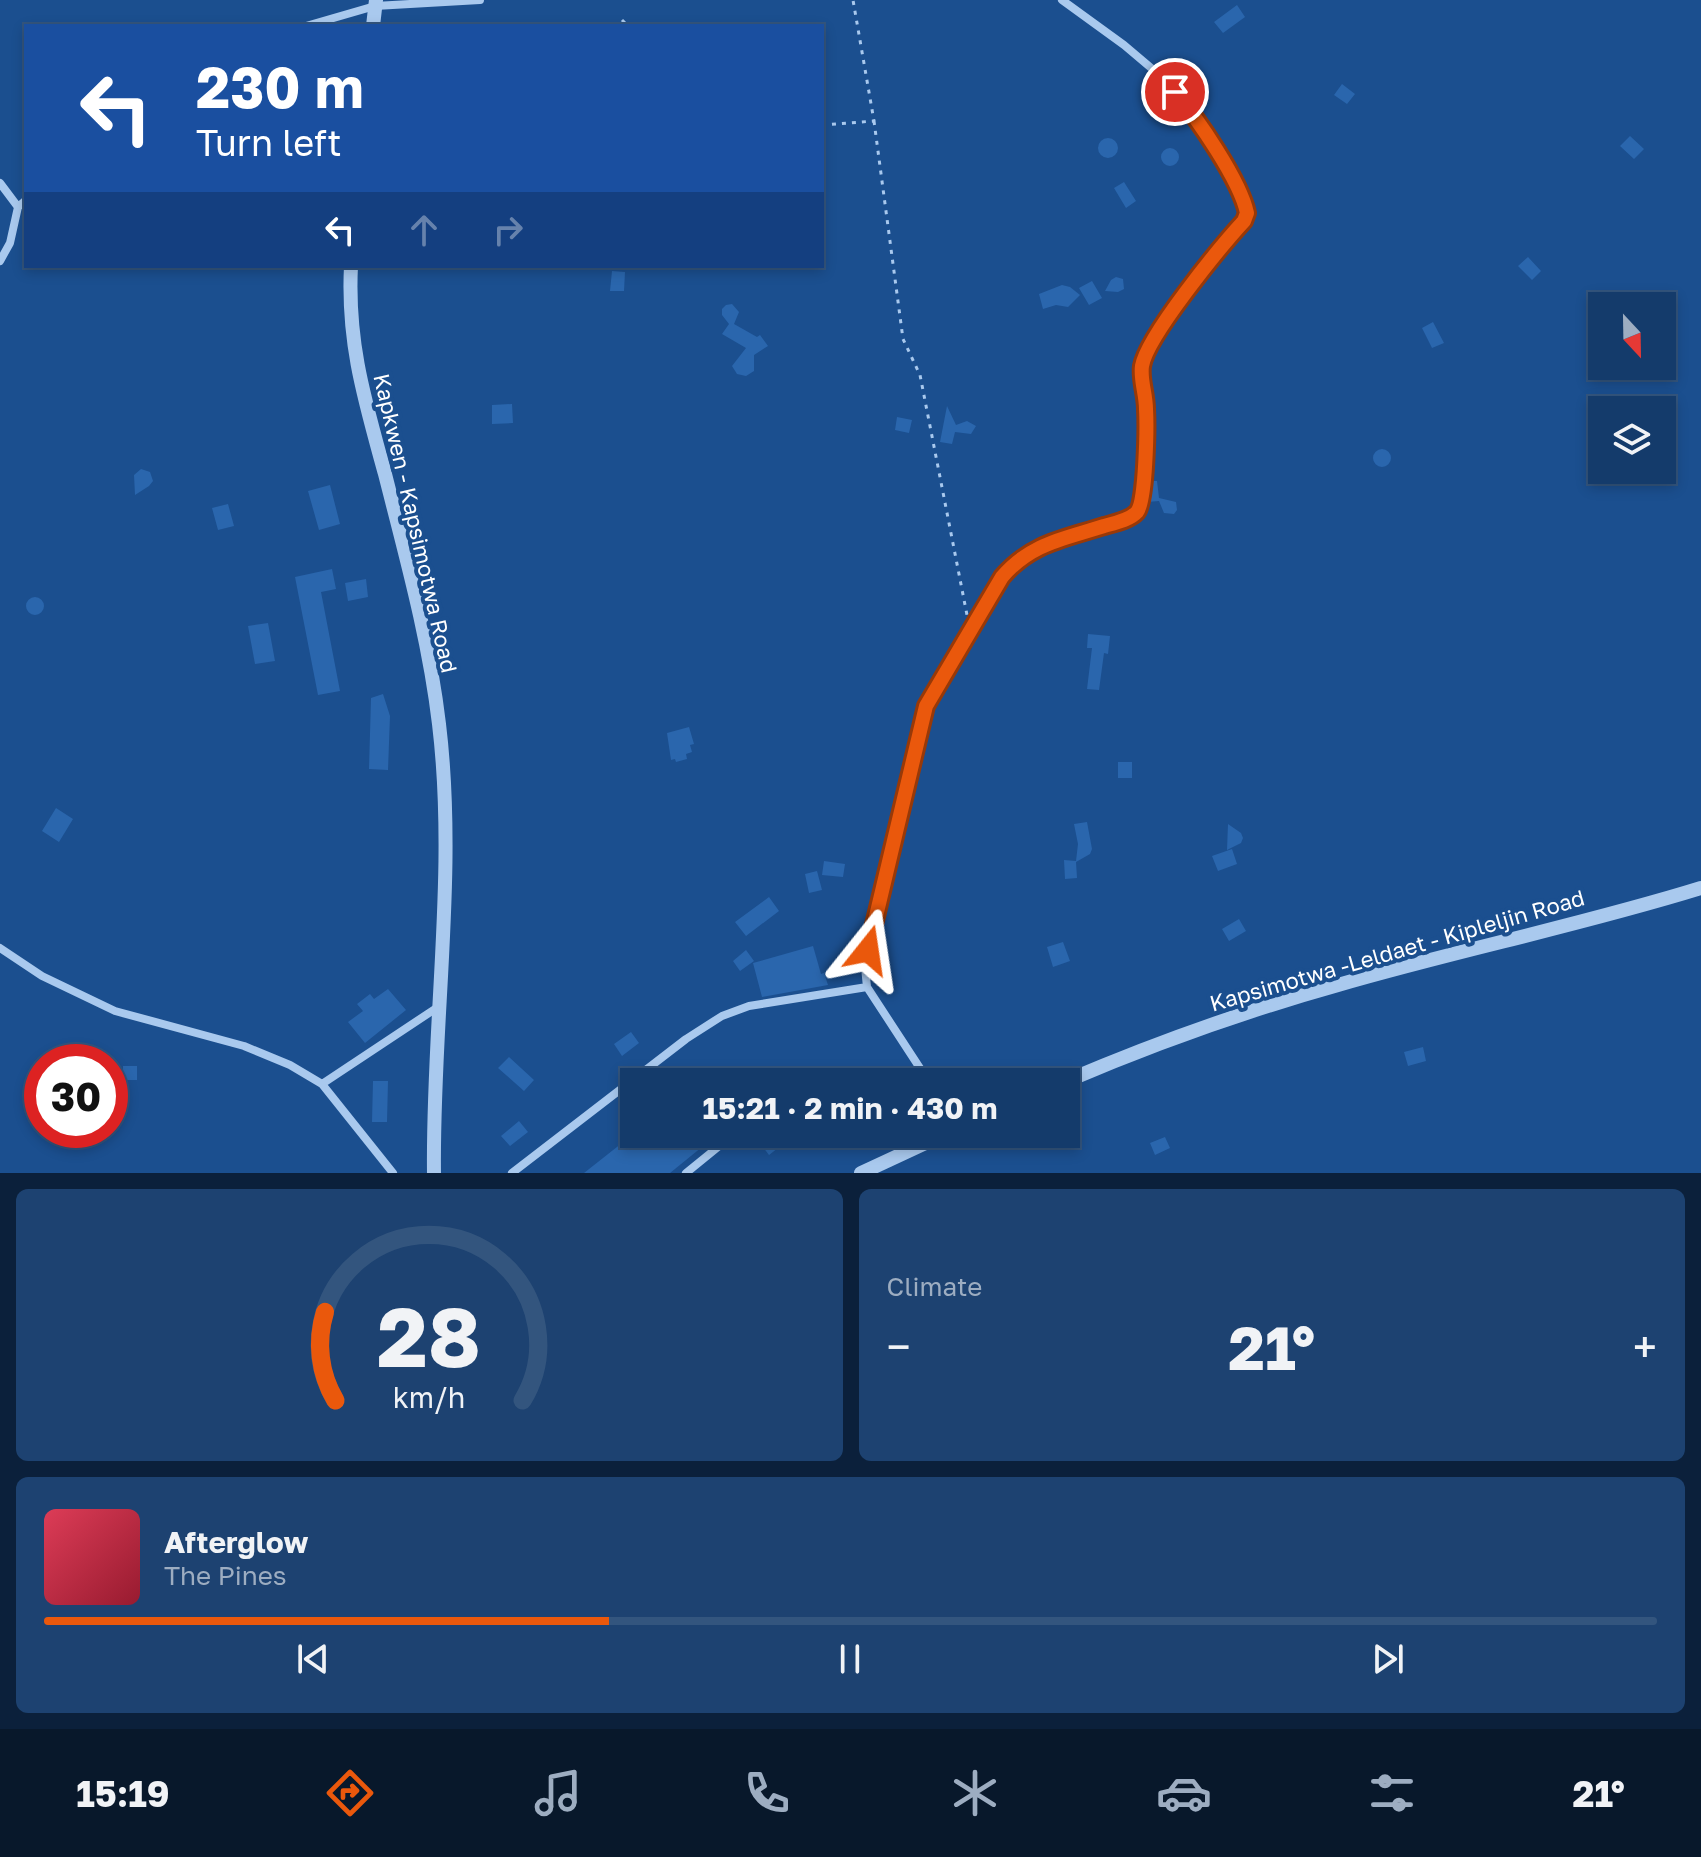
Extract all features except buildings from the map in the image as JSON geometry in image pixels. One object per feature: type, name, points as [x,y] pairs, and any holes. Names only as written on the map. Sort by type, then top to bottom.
[{"type":"street","points":[[312,24],[376,3],[480,0]]},
{"type":"street","points":[[920,1068],[867,987],[865,967],[926,706],[1002,577],[1030,551],[1136,513],[1142,503],[1145,434],[1142,363],[1148,348],[1184,296],[1244,221],[1247,213],[1232,178],[1188,107],[1163,78],[1062,0]]},
{"type":"street","points":[[373,24],[376,3]]},
{"type":"street","points":[[0,183],[18,207]]},
{"type":"street","points":[[0,261],[10,243],[18,207],[24,202]]},
{"type":"street","name":"Kapkwen - Kapsimotwa Road","points":[[351,268],[349,304],[358,374],[422,623],[439,725],[445,837],[434,1173]]},
{"type":"street","name":"Kapsimotwa -Leldaet - Kipleljin Road","points":[[1080,1076],[1224,1020],[1338,985],[1701,888]]},
{"type":"street","points":[[0,948],[42,976],[115,1011],[244,1046],[290,1065],[322,1084],[393,1173]]},
{"type":"street","points":[[512,1173],[686,1039],[722,1016],[749,1006],[867,987]]},
{"type":"street","points":[[322,1084],[440,1006]]},
{"type":"street","points":[[686,1173],[717,1148]]},
{"type":"street","points":[[861,1173],[915,1148]]},
{"type":"path","points":[[853,0],[874,121],[903,339],[920,375],[970,631]]},
{"type":"path","points":[[622,20],[626,24]]},
{"type":"path","points":[[824,125],[874,121]]},
{"type":"route","points":[[868,950],[926,706],[1002,577],[1013,565],[1030,551],[1136,513],[1142,503],[1145,434],[1142,363],[1148,348],[1184,296],[1244,221],[1247,213],[1232,178],[1188,107],[1175,92]]}]
